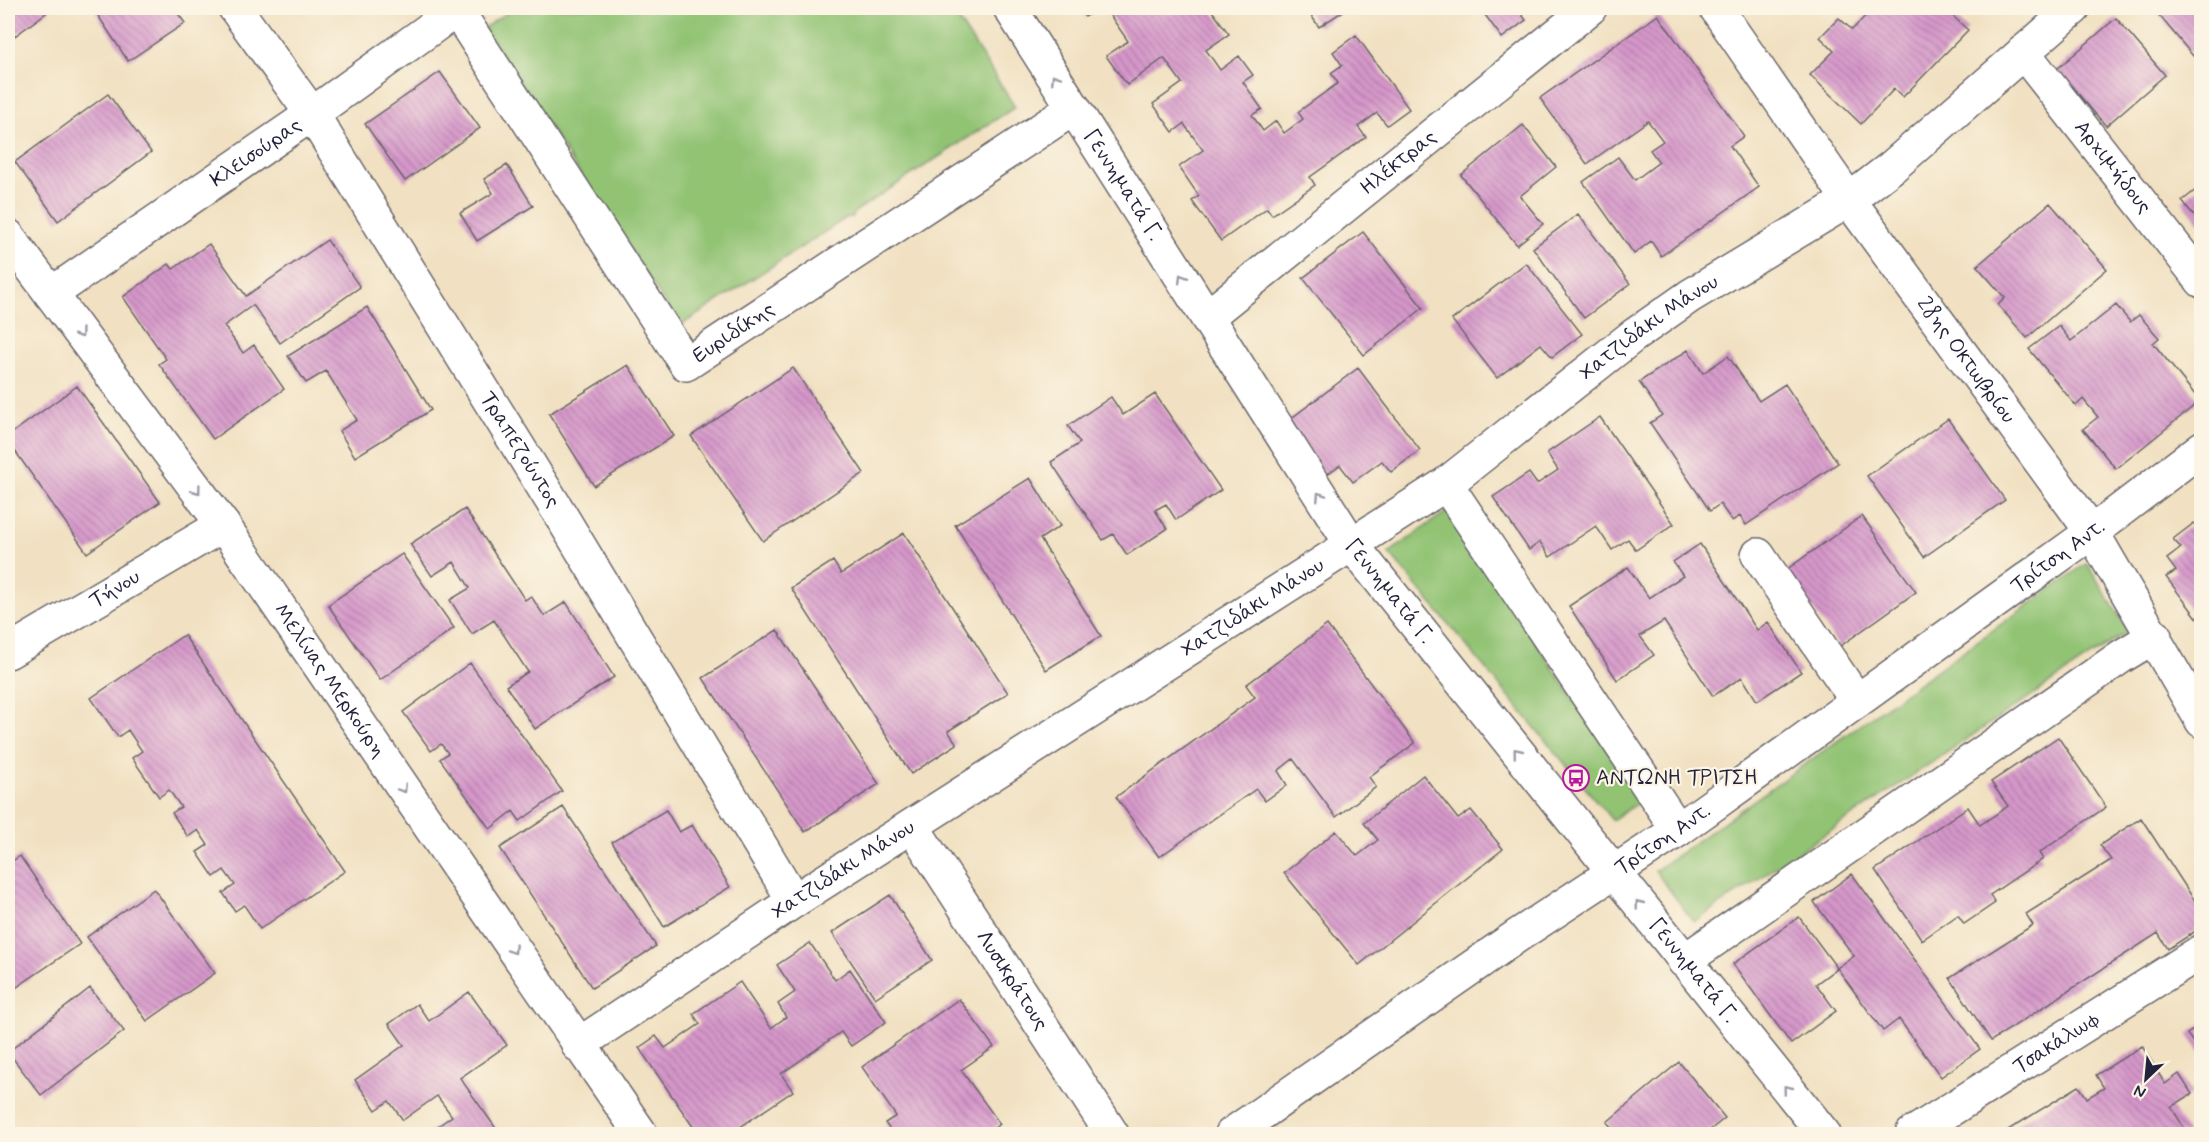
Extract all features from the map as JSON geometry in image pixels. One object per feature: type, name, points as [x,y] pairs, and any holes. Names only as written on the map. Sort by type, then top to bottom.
[{"type":"street","name":"Τραπεζούντος","points":[[235,8],[312,114],[560,514],[794,901]]},
{"type":"street","name":"Κλεισούρας","points":[[51,294],[312,114],[458,8]]},
{"type":"street","name":"Ευριδίκης","points":[[458,8],[686,364],[1074,108]]},
{"type":"street","name":"Γεννηματά Γ.","points":[[1010,8],[1352,545],[1824,1134]]},
{"type":"street","name":"Ηλέκτρας","points":[[1207,317],[1590,8]]},
{"type":"street","name":"28ης Οκτωβρίου","points":[[1716,8],[1849,200],[2092,532],[2155,636],[2202,721]]},
{"type":"street","name":"Χατζιδάκι Μάνου","points":[[578,1045],[794,901],[1446,484],[1642,329],[1690,296],[1849,200],[1892,167],[2074,8]]},
{"type":"street","name":"Αρχιμήδους","points":[[2023,52],[2202,280]]},
{"type":"street","name":"Μελίνας Μερκούρη","points":[[8,236],[223,525],[641,1134]]},
{"type":"street","name":"Τρίτση Αντ.","points":[[1232,1134],[1517,936],[1678,830],[2092,532],[2202,448]]},
{"type":"street","points":[[1446,484],[1678,830]]},
{"type":"street","name":"Τήνου","points":[[8,652],[223,525]]},
{"type":"street","points":[[1758,555],[1857,701]]},
{"type":"street","points":[[1684,961],[2122,656],[2155,636]]},
{"type":"street","name":"Λυσικράτους","points":[[912,826],[1112,1134]]},
{"type":"street","name":"Τσακάλωφ","points":[[1912,1134],[2202,951]]},
{"type":"green space","points":[[514,8],[951,8],[1015,107],[853,213],[853,217],[846,218],[680,326],[484,28]]},
{"type":"green space","points":[[1447,511],[1642,800],[1612,820],[1389,553]]},
{"type":"green space","points":[[2087,563],[2128,631],[1694,922],[1655,871]]},
{"type":"building","points":[[8,8],[48,8],[50,10],[8,41]]},
{"type":"building","points":[[93,8],[174,8],[185,23],[128,61]]},
{"type":"building","points":[[1078,8],[1099,8],[1085,17]]},
{"type":"building","points":[[1105,8],[1210,8],[1229,34],[1206,50],[1220,70],[1239,56],[1253,75],[1243,82],[1262,109],[1252,115],[1263,131],[1276,121],[1284,133],[1303,119],[1298,112],[1338,83],[1331,73],[1342,65],[1333,52],[1356,35],[1409,109],[1387,125],[1377,113],[1358,127],[1366,137],[1310,177],[1315,185],[1272,215],[1267,208],[1221,241],[1192,201],[1199,196],[1179,167],[1203,150],[1184,124],[1173,132],[1153,104],[1182,83],[1164,58],[1127,85],[1106,56],[1128,41]]},
{"type":"building","points":[[1306,8],[1348,8],[1319,27]]},
{"type":"building","points":[[1480,8],[1524,8],[1519,11],[1526,20],[1502,38]]},
{"type":"building","points":[[1873,8],[1944,8],[1968,30],[1903,97],[1894,89],[1861,124],[1810,75],[1834,51],[1820,37],[1839,18],[1852,30]]},
{"type":"building","points":[[2153,8],[2202,8],[2202,49],[2193,56]]},
{"type":"building","points":[[1658,15],[1744,136],[1730,146],[1759,187],[1661,256],[1651,241],[1634,254],[1583,182],[1618,157],[1635,180],[1659,162],[1650,150],[1663,141],[1648,121],[1587,164],[1540,98]]},
{"type":"building","points":[[2116,18],[2165,75],[2106,126],[2057,69]]},
{"type":"building","points":[[440,72],[480,128],[405,181],[365,124]]},
{"type":"building","points":[[108,94],[151,152],[58,221],[15,162]]},
{"type":"building","points":[[1523,125],[1556,167],[1520,196],[1543,224],[1517,245],[1461,175]]},
{"type":"building","points":[[507,165],[533,206],[477,241],[460,213],[493,193],[484,179]]},
{"type":"building","points":[[2202,185],[2202,225],[2182,201]]},
{"type":"building","points":[[2050,203],[2107,269],[2027,338],[1998,305],[2005,298],[1977,266]]},
{"type":"building","points":[[1578,214],[1630,284],[1584,318],[1533,248]]},
{"type":"building","points":[[1363,232],[1423,308],[1364,355],[1303,278]]},
{"type":"building","points":[[327,240],[360,287],[280,343],[253,305],[224,326],[243,353],[254,345],[284,389],[213,439],[159,364],[166,359],[123,297],[169,264],[173,269],[209,244],[246,296]]},
{"type":"building","points":[[1526,263],[1582,334],[1552,357],[1541,344],[1497,378],[1452,320]]},
{"type":"building","points":[[2116,305],[2130,322],[2139,315],[2159,338],[2153,343],[2200,401],[2116,469],[2083,429],[2098,417],[2083,399],[2076,406],[2029,349],[2059,326],[2071,341]]},
{"type":"building","points":[[367,307],[431,410],[355,457],[339,431],[357,420],[326,371],[306,383],[288,356]]},
{"type":"building","points":[[1688,350],[1703,373],[1728,356],[1759,401],[1785,384],[1838,463],[1746,525],[1740,516],[1732,521],[1720,504],[1710,511],[1650,423],[1662,415],[1639,382]]},
{"type":"building","points":[[628,365],[674,436],[594,486],[549,414]]},
{"type":"building","points":[[793,368],[864,473],[763,541],[691,436]]},
{"type":"building","points":[[1358,368],[1420,450],[1391,472],[1382,461],[1353,482],[1340,465],[1326,475],[1285,423]]},
{"type":"building","points":[[77,386],[160,502],[87,553],[8,441],[8,436]]},
{"type":"building","points":[[1155,394],[1221,490],[1176,520],[1166,504],[1155,510],[1167,529],[1127,555],[1113,534],[1103,540],[1051,462],[1080,443],[1068,426],[1111,397],[1123,415]]},
{"type":"building","points":[[1600,417],[1674,524],[1636,550],[1628,539],[1612,550],[1596,526],[1550,557],[1540,542],[1529,550],[1493,497],[1529,473],[1537,484],[1558,470],[1547,453]]},
{"type":"building","points":[[1948,419],[2005,500],[1924,557],[1867,476]]},
{"type":"building","points":[[1030,478],[1060,526],[1040,539],[1101,636],[1046,670],[955,525]]},
{"type":"building","points":[[465,509],[525,600],[531,596],[544,616],[566,602],[614,677],[535,729],[506,686],[528,672],[494,620],[472,634],[450,600],[470,588],[454,562],[432,576],[410,544]]},
{"type":"building","points":[[1862,516],[1916,592],[1839,647],[1786,570]]},
{"type":"building","points":[[2194,523],[2202,533],[2202,624],[2166,577],[2176,571],[2167,559],[2181,548],[2173,539]]},
{"type":"building","points":[[904,533],[1008,693],[948,731],[957,744],[911,774],[791,588],[833,561],[841,574]]},
{"type":"building","points":[[1700,544],[1757,630],[1768,622],[1801,672],[1757,701],[1742,677],[1713,696],[1664,621],[1640,636],[1654,655],[1617,680],[1569,606],[1628,567],[1649,598],[1683,576],[1673,562]]},
{"type":"building","points":[[402,554],[454,628],[380,680],[328,605]]},
{"type":"building","points":[[1327,625],[1415,743],[1369,777],[1376,787],[1336,817],[1293,759],[1278,771],[1287,785],[1265,801],[1256,789],[1159,857],[1116,797],[1255,697],[1246,685]]},
{"type":"building","points":[[777,630],[879,784],[805,832],[703,678]]},
{"type":"building","points":[[184,635],[345,871],[260,929],[244,905],[235,911],[223,893],[235,885],[224,870],[214,877],[197,852],[208,845],[198,830],[188,837],[172,813],[181,807],[169,790],[159,797],[132,758],[142,751],[128,730],[118,737],[91,698]]},
{"type":"building","points":[[470,663],[562,791],[520,821],[513,811],[490,829],[440,759],[448,753],[441,744],[431,751],[403,712]]},
{"type":"building","points":[[2058,737],[2106,807],[2039,853],[2043,859],[1990,895],[1995,903],[1964,924],[1958,915],[1922,940],[1875,870],[1968,807],[1980,825],[2008,806],[1991,782]]},
{"type":"building","points":[[1423,775],[1458,819],[1471,810],[1503,849],[1359,965],[1284,873],[1336,831],[1357,856],[1378,840],[1364,823]]},
{"type":"building","points":[[563,807],[656,946],[592,988],[500,848]]},
{"type":"building","points":[[666,810],[679,832],[692,825],[730,887],[664,927],[612,842]]},
{"type":"building","points":[[2141,818],[2202,912],[2202,927],[2168,949],[2158,933],[1991,1041],[1950,978],[2033,925],[2026,914],[2111,860],[2100,845]]},
{"type":"building","points":[[20,856],[80,944],[8,993],[8,864]]},
{"type":"building","points":[[1852,874],[1980,1049],[1941,1077],[1899,1019],[1883,1031],[1837,968],[1854,956],[1814,902]]},
{"type":"building","points":[[154,889],[215,973],[147,1021],[87,937]]},
{"type":"building","points":[[890,895],[932,960],[875,998],[832,933]]},
{"type":"building","points":[[1799,917],[1837,968],[1816,984],[1836,1011],[1791,1044],[1733,964]]},
{"type":"building","points":[[810,943],[835,980],[850,969],[886,1022],[851,1046],[841,1032],[781,1074],[793,1091],[730,1134],[698,1134],[639,1048],[656,1036],[665,1048],[700,1024],[693,1014],[740,982],[771,1028],[786,1017],[778,1004],[795,992],[777,965]]},
{"type":"building","points":[[90,988],[124,1031],[41,1095],[8,1052]]},
{"type":"building","points":[[469,992],[507,1045],[460,1078],[500,1134],[427,1134],[452,1116],[437,1096],[403,1120],[389,1101],[376,1110],[355,1080],[404,1045],[389,1024],[417,1004],[429,1021]]},
{"type":"building","points":[[959,999],[994,1047],[961,1070],[1000,1124],[985,1134],[893,1134],[885,1123],[896,1116],[862,1067]]},
{"type":"building","points":[[2202,1024],[2202,1055],[2187,1034]]},
{"type":"building","points":[[2142,1046],[2165,1084],[2179,1074],[2192,1094],[2171,1107],[2188,1134],[2011,1134],[2008,1130],[2079,1086],[2087,1098],[2104,1088],[2096,1075]]},
{"type":"building","points":[[1679,1062],[1725,1118],[1705,1134],[1617,1134],[1607,1122]]},
{"type":"place","name":"ΑΝΤΩΝΗ ΤΡΙΤΣΗ","points":[[1576,778]]}]
